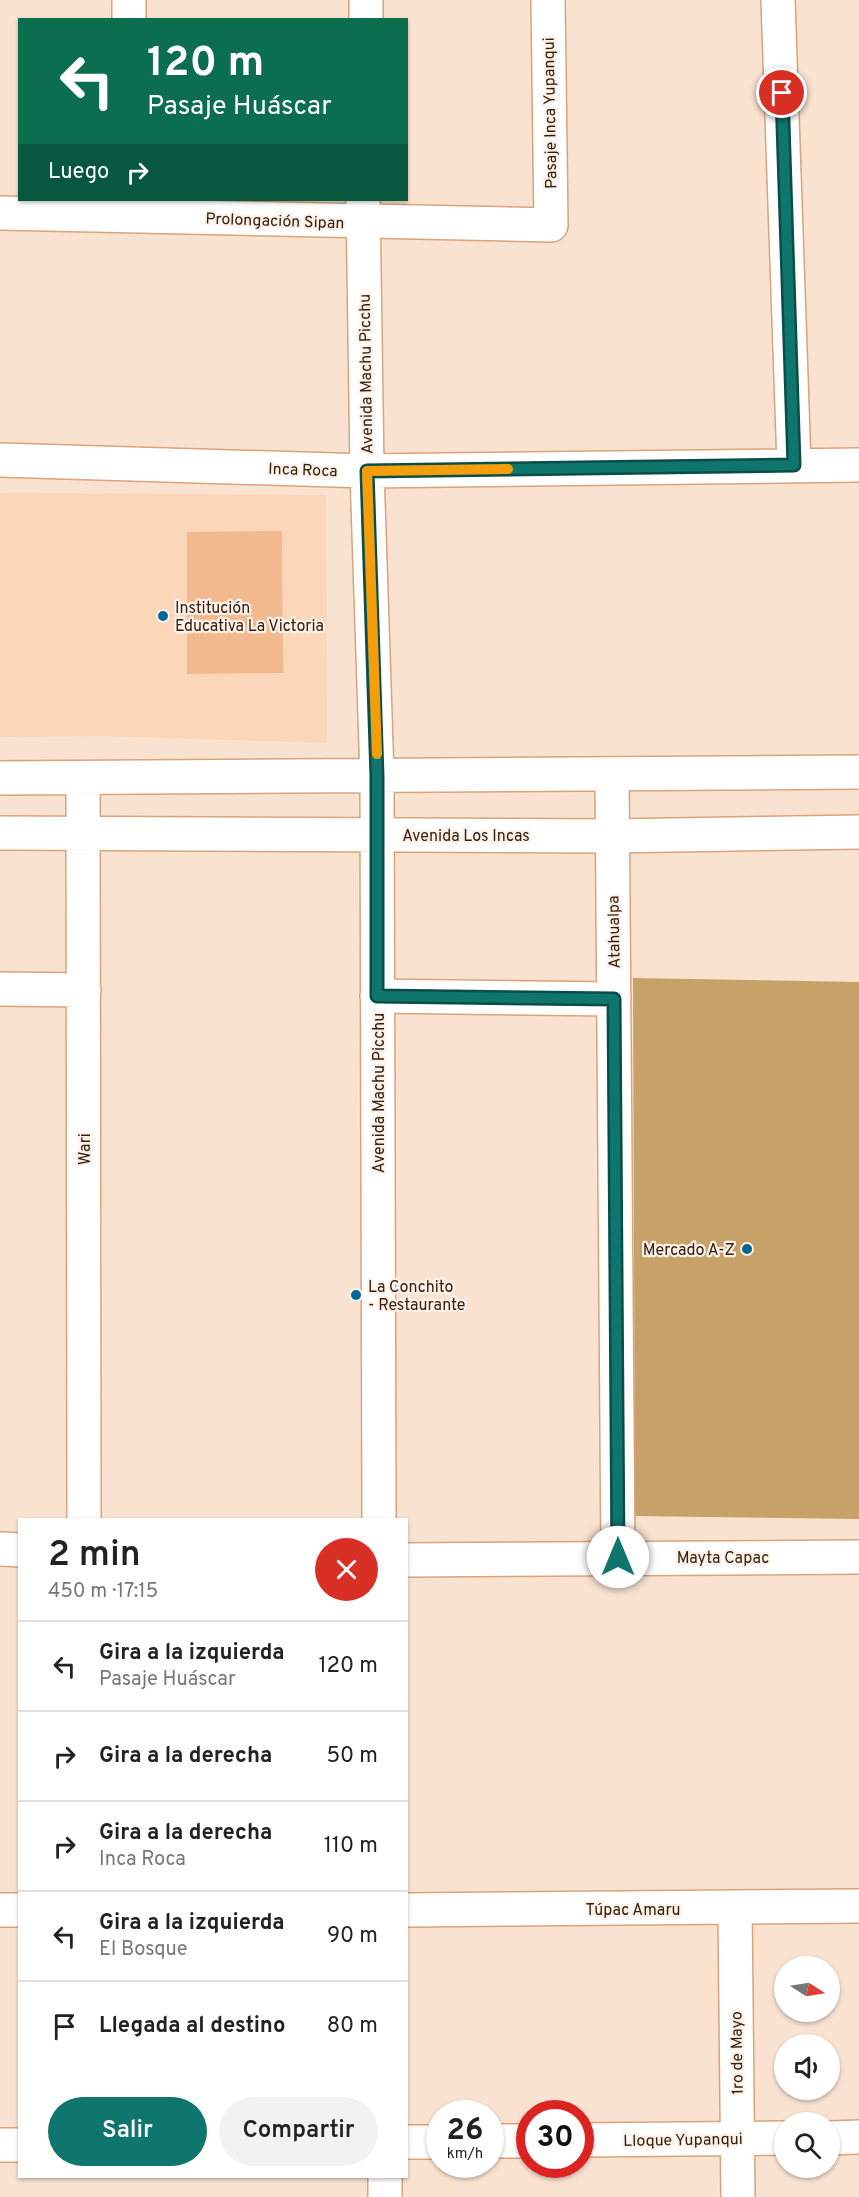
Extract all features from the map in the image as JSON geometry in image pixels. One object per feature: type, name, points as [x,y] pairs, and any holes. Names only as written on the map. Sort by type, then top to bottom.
[{"type":"street","points":[[129,0],[129,18]]},
{"type":"street","points":[[366,0],[366,18]]},
{"type":"street","name":"Pasaje Inca Yupanqui","points":[[548,0],[550,225]]},
{"type":"street","points":[[778,0],[794,465]]},
{"type":"street","name":"Prolongación Sipan","points":[[0,213],[131,207],[363,211],[550,225]]},
{"type":"street","name":"Avenida Machu Picchu","points":[[363,211],[367,471],[377,777],[379,1518]]},
{"type":"street","name":"Inca Roca","points":[[0,460],[367,471],[859,465]]},
{"type":"street","points":[[0,778],[859,772]]},
{"type":"street","name":"Atahualpa","points":[[612,774],[618,1557]]},
{"type":"street","name":"Wari","points":[[83,778],[84,1518]]},
{"type":"street","name":"Avenida Los Incas","points":[[0,833],[612,836],[859,832]]},
{"type":"street","points":[[0,989],[84,990]]},
{"type":"street","points":[[377,996],[614,999]]},
{"type":"street","points":[[0,1549],[18,1550]]},
{"type":"street","name":"Mayta Capac","points":[[408,1560],[859,1557]]},
{"type":"street","name":"Túpac Amaru","points":[[408,1910],[859,1906]]},
{"type":"street","name":"1ro de Mayo","points":[[735,1908],[738,2197]]},
{"type":"street","points":[[0,1910],[18,1910]]},
{"type":"street","points":[[840,2138],[859,2137]]},
{"type":"street","name":"Lloque Yupanqui","points":[[594,2140],[774,2138]]},
{"type":"street","points":[[408,2142],[426,2142]]},
{"type":"street","points":[[0,2145],[18,2145]]},
{"type":"street","points":[[385,2178],[385,2197]]},
{"type":"shaded area","name":"Institución Educativa La Victoria","points":[[0,493],[326,495],[327,743],[98,736],[0,737]]},
{"type":"shaded area","points":[[282,531],[283,673],[187,674],[187,532]]},
{"type":"building","name":"Mercado A-Z","points":[[633,978],[859,982],[859,1519],[635,1516]]},
{"type":"slow traffic","points":[[377,754],[367,471],[508,469]]},
{"type":"place","name":"Institución Educativa La Victoria","points":[[163,616]]},
{"type":"place","name":"Mercado A-Z","points":[[747,1249]]},
{"type":"place","name":"La Conchito - Restaurante","points":[[356,1295]]},
{"type":"route","points":[[618,1557],[614,999],[377,996],[377,777],[367,471],[794,465],[782,93]]}]
